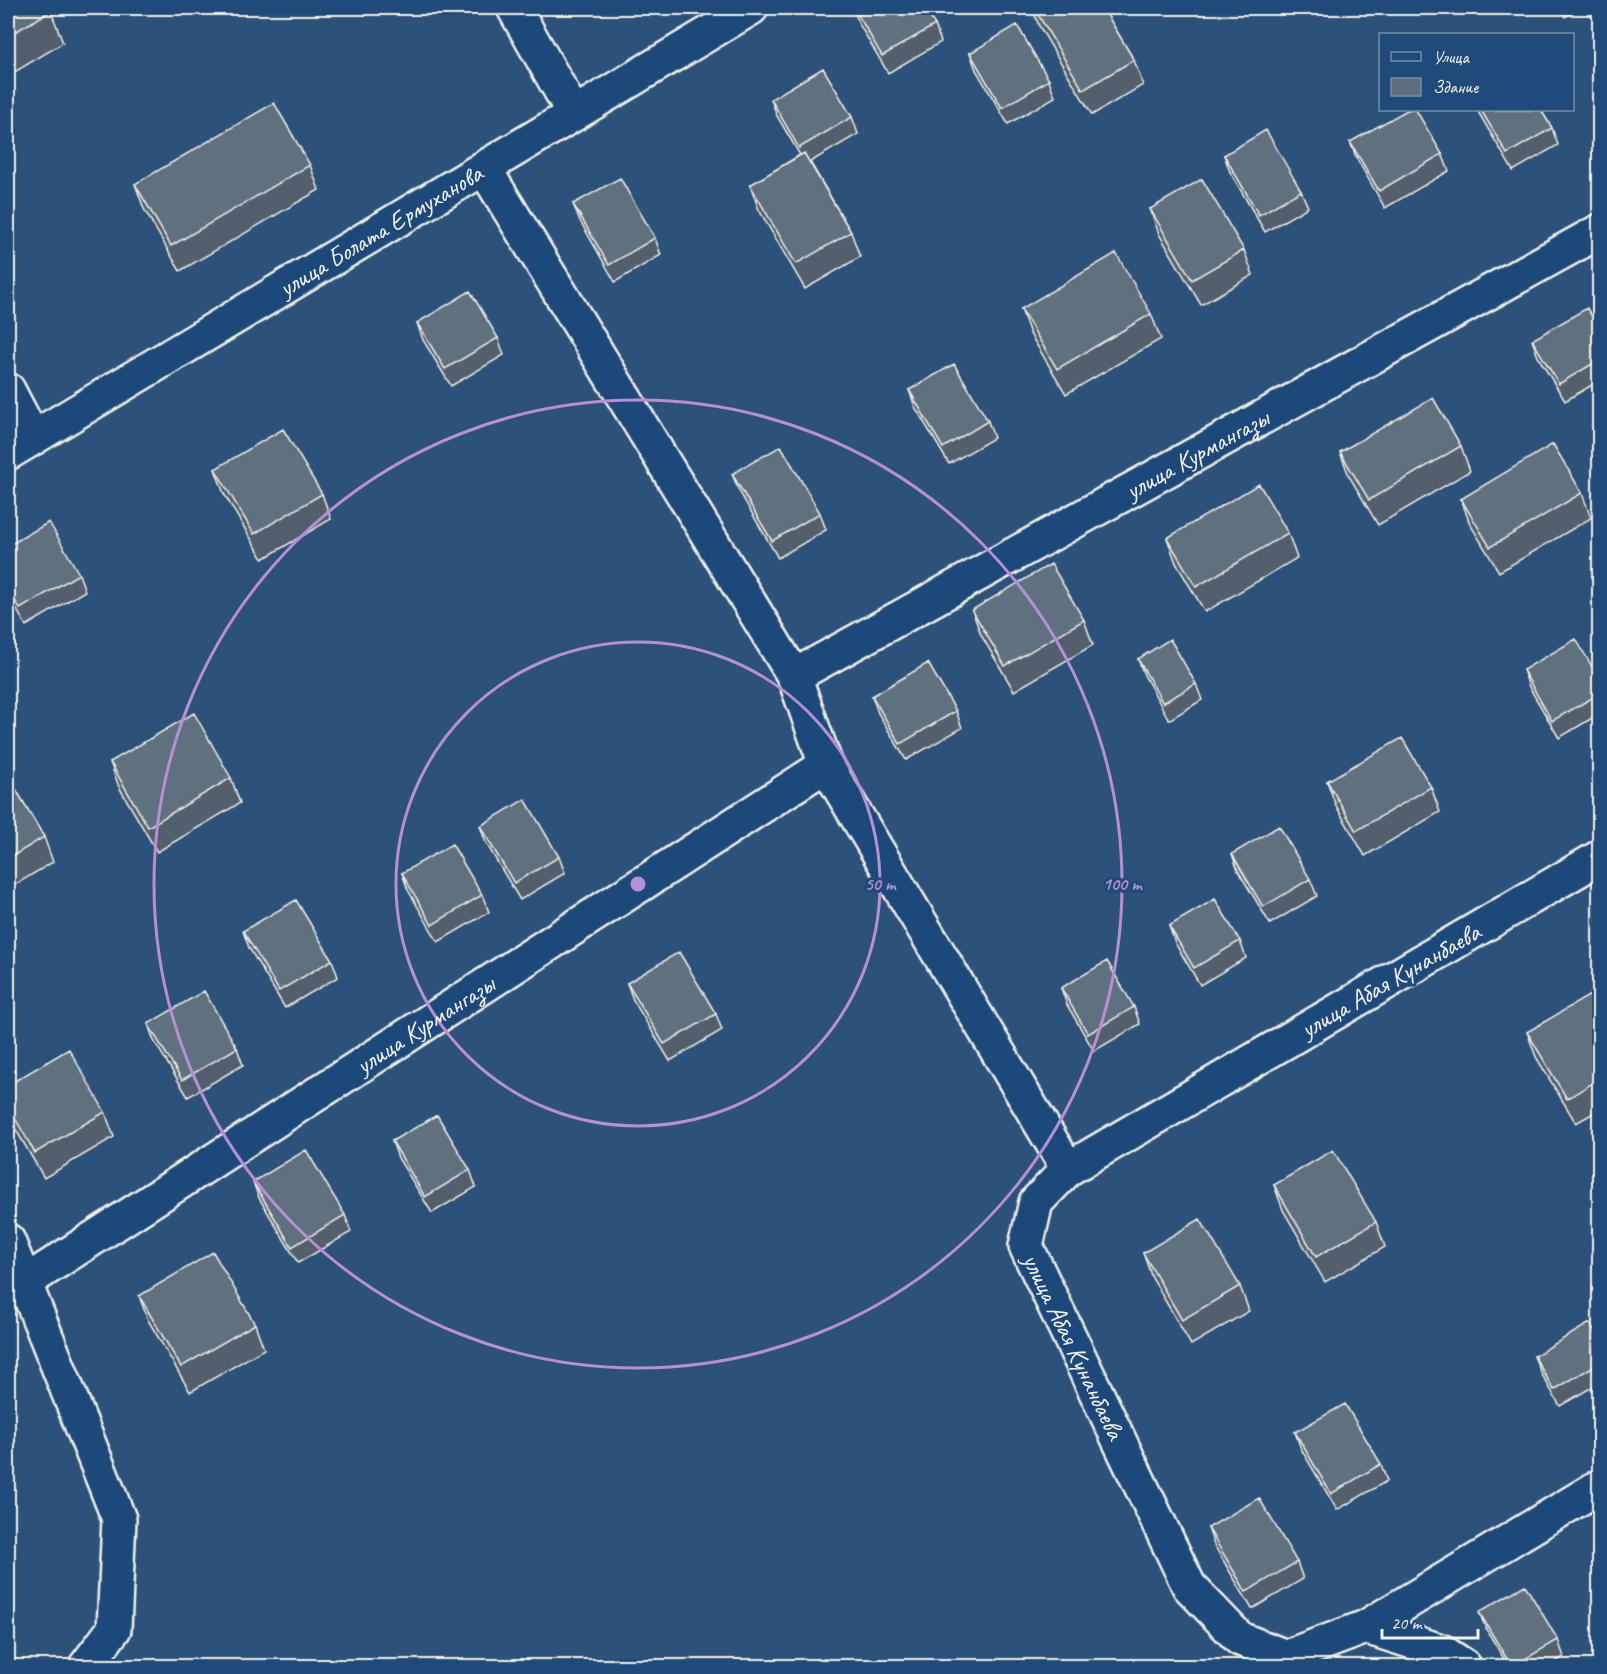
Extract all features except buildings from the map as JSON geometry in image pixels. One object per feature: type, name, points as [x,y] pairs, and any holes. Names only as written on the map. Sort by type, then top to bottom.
[{"type":"street","points":[[514,8],[574,114]]},
{"type":"street","name":"улица Болата Ермуханова","points":[[20,445],[751,8]]},
{"type":"street","points":[[484,168],[795,676],[826,765],[1068,1169]]},
{"type":"street","name":"улица Курмангазы","points":[[795,676],[1599,231]]},
{"type":"street","points":[[8,390],[20,445]]},
{"type":"street","name":"улица Курмангазы","points":[[24,1283],[826,765]]},
{"type":"street","name":"улица Абая Кунанбаева","points":[[1599,857],[1068,1169],[1036,1202],[1026,1246],[1189,1586],[1240,1639],[1282,1662],[1366,1627],[1599,1486]]},
{"type":"street","points":[[8,1242],[119,1519],[114,1629],[86,1666]]},
{"type":"street","points":[[1366,1627],[1441,1651],[1464,1666]]}]
